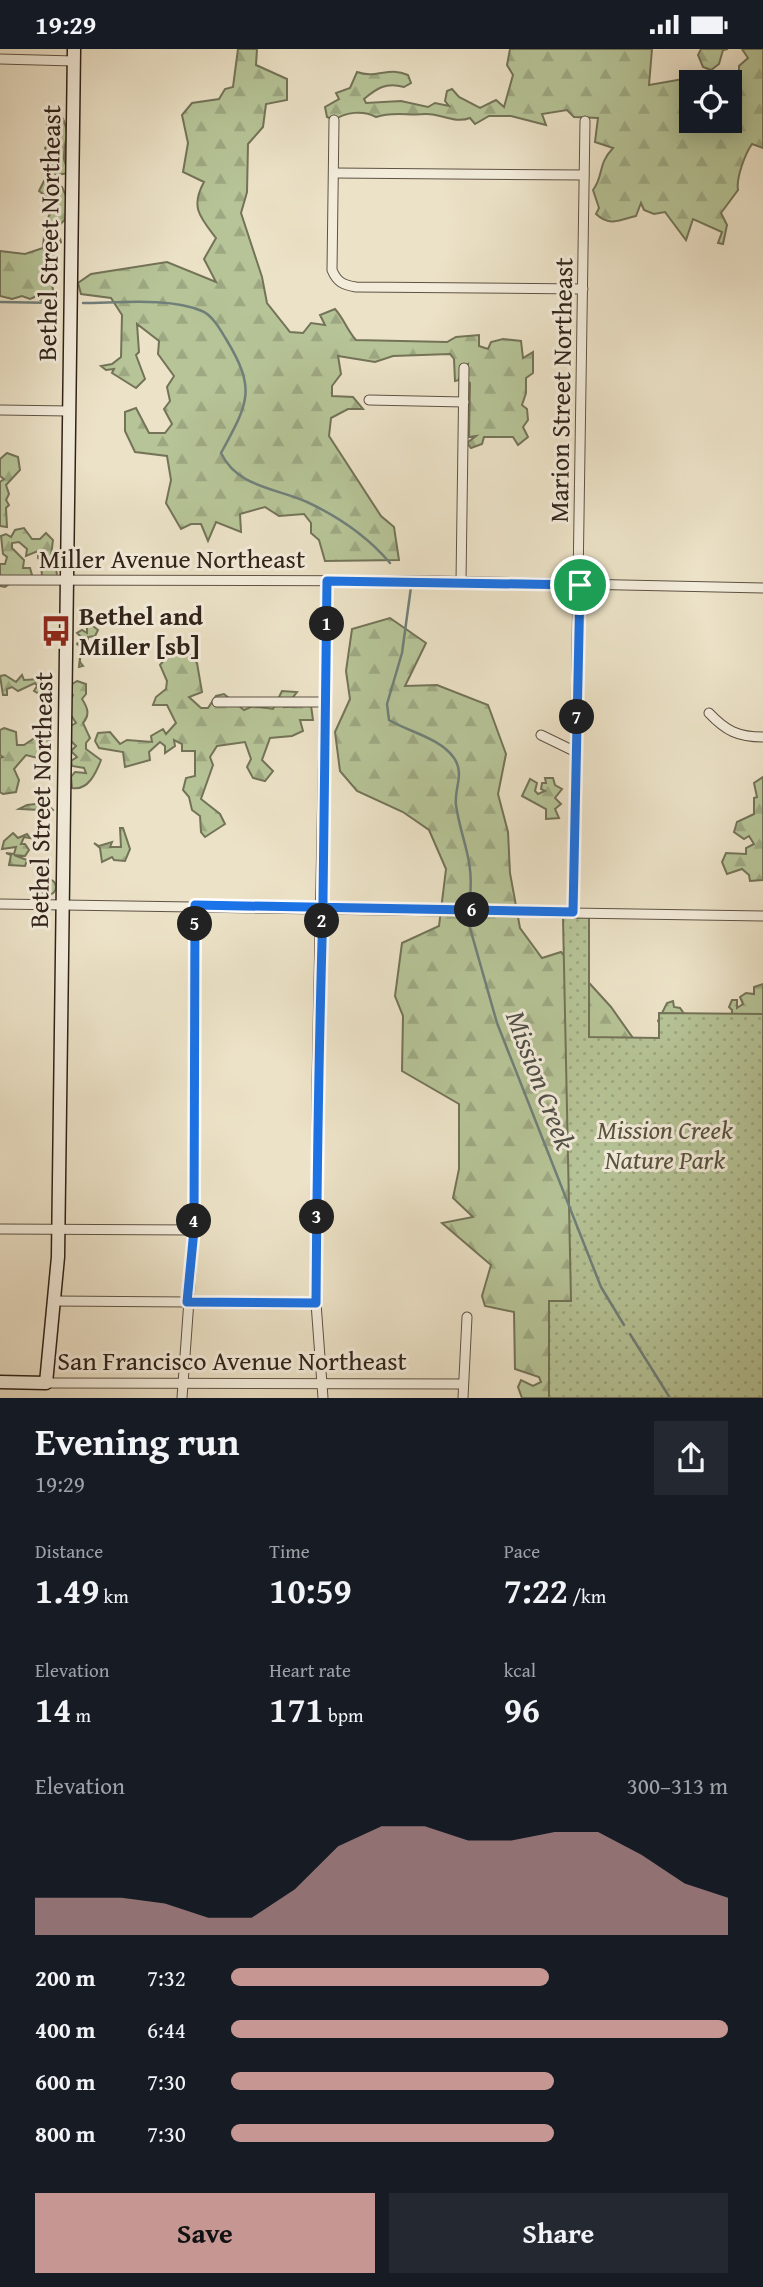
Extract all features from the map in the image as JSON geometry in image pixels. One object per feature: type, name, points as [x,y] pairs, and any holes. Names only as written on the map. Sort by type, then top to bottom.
[{"type":"street","points":[[0,59],[74,55]]},
{"type":"street","name":"Bethel Street Northeast","points":[[46,1383],[59,1229],[74,55]]},
{"type":"street","points":[[334,120],[332,269],[336,279],[350,286],[583,289]]},
{"type":"street","name":"Marion Street Northeast","points":[[573,912],[585,121]]},
{"type":"street","points":[[334,173],[584,175]]},
{"type":"street","points":[[461,582],[464,368]]},
{"type":"street","points":[[369,400],[464,402]]},
{"type":"street","points":[[0,410],[69,411]]},
{"type":"street","name":"Miller Avenue Northeast","points":[[0,580],[461,582],[763,588]]},
{"type":"street","points":[[323,1398],[316,1303],[317,1083],[323,907],[327,581]]},
{"type":"street","points":[[217,702],[326,702]]},
{"type":"street","points":[[709,713],[723,727],[737,735],[763,737]]},
{"type":"street","points":[[541,735],[576,752]]},
{"type":"street","points":[[0,904],[763,916]]},
{"type":"street","points":[[182,1398],[194,1230],[195,905]]},
{"type":"street","points":[[0,1229],[194,1230]]},
{"type":"street","points":[[54,1301],[316,1303]]},
{"type":"street","points":[[463,1398],[467,1317]]},
{"type":"street","name":"San Francisco Avenue Northeast","points":[[0,1382],[463,1384]]},
{"type":"green space","points":[[238,49],[257,49],[256,65],[287,79],[287,100],[266,104],[263,127],[248,144],[247,192],[241,213],[262,277],[267,303],[290,332],[303,333],[311,323],[325,325],[320,315],[335,309],[356,340],[447,342],[456,337],[479,335],[479,346],[488,349],[491,342],[503,339],[521,341],[523,358],[533,352],[533,373],[526,378],[526,393],[522,405],[527,409],[528,420],[523,427],[528,437],[518,445],[513,437],[484,437],[482,444],[471,448],[467,443],[476,436],[469,437],[470,383],[466,380],[468,364],[462,367],[459,380],[455,381],[454,359],[450,354],[393,356],[375,362],[338,356],[341,374],[332,386],[332,396],[353,397],[363,409],[348,409],[331,418],[329,436],[381,516],[394,527],[399,560],[325,561],[319,540],[311,533],[311,523],[304,514],[279,516],[265,507],[240,514],[241,532],[216,522],[208,541],[201,524],[191,524],[181,529],[166,503],[171,480],[167,456],[135,452],[125,431],[125,412],[136,408],[149,433],[165,433],[172,424],[164,409],[170,401],[167,387],[174,376],[158,354],[159,341],[137,324],[139,352],[136,355],[145,379],[136,388],[112,373],[114,369],[106,370],[101,366],[112,364],[121,357],[122,315],[111,298],[81,294],[78,283],[91,274],[167,262],[216,282],[204,259],[216,238],[201,218],[197,205],[204,182],[183,172],[188,143],[182,115],[192,103],[219,99],[225,89],[233,87]]},
{"type":"green space","points":[[510,49],[652,49],[649,85],[679,80],[679,133],[742,133],[742,70],[739,70],[739,66],[748,58],[742,49],[763,49],[763,148],[752,144],[738,179],[738,190],[721,213],[727,225],[723,244],[718,243],[722,232],[693,219],[686,240],[665,212],[654,214],[644,210],[641,203],[636,216],[620,221],[606,220],[596,214],[599,208],[593,190],[613,148],[595,142],[598,118],[574,117],[567,110],[542,114],[546,125],[511,116],[489,116],[475,124],[470,118],[458,120],[431,114],[376,117],[355,113],[334,120],[327,117],[325,107],[339,99],[336,93],[350,88],[357,72],[401,73],[408,75],[411,83],[404,87],[382,87],[364,99],[366,103],[401,101],[428,107],[435,103],[449,106],[445,101],[447,91],[452,89],[459,97],[480,108],[496,100],[504,107],[513,75],[507,65]]},
{"type":"green space","points":[[701,49],[728,49],[723,50],[719,64],[711,70],[703,67],[698,55]]},
{"type":"green space","points":[[58,116],[62,117],[66,128],[64,159],[68,173],[58,175],[45,170],[49,155],[45,148],[51,140],[47,125]]},
{"type":"green space","points":[[44,181],[62,187],[68,200],[68,216],[57,228],[61,242],[55,251],[57,269],[51,282],[58,308],[50,311],[37,296],[30,299],[22,296],[12,299],[0,296],[0,251],[25,254],[43,248],[45,223],[51,212],[47,208],[47,197],[39,191]]},
{"type":"green space","points":[[7,453],[18,457],[20,470],[6,485],[9,494],[6,500],[9,505],[6,508],[7,527],[0,526],[0,482],[4,479],[0,476],[0,459]]},
{"type":"green space","points":[[24,528],[32,539],[40,539],[46,533],[53,540],[50,563],[56,567],[57,576],[42,576],[41,564],[45,561],[38,558],[38,551],[26,556],[27,549],[19,542],[12,543],[12,548],[24,560],[23,568],[30,568],[32,575],[24,582],[18,578],[5,587],[0,586],[0,564],[5,564],[7,557],[3,554],[1,536],[6,534],[11,537],[15,530]]},
{"type":"green space","points":[[390,618],[426,643],[405,686],[437,685],[488,705],[506,754],[498,794],[508,832],[510,873],[520,928],[542,958],[561,952],[611,1007],[633,1038],[658,1043],[662,1027],[658,1021],[667,1003],[673,1001],[674,1007],[680,1008],[695,1029],[732,1019],[732,1010],[729,1007],[732,1000],[737,1000],[737,1008],[743,1004],[740,997],[746,993],[754,994],[754,987],[763,984],[763,1398],[522,1398],[518,1387],[521,1380],[533,1386],[541,1382],[539,1377],[515,1369],[514,1312],[485,1306],[482,1296],[491,1265],[442,1223],[473,1217],[453,1198],[459,1169],[459,1104],[402,1071],[403,1016],[395,996],[402,943],[439,926],[446,869],[429,830],[403,812],[357,791],[340,771],[335,732],[350,699],[346,671],[352,629]]},
{"type":"green space","points":[[84,619],[98,630],[95,636],[88,637],[88,649],[81,650],[77,644],[81,637],[77,633],[82,630],[87,633],[87,628],[81,624]]},
{"type":"green space","points":[[187,652],[197,663],[202,692],[189,697],[201,708],[208,708],[216,696],[224,694],[244,710],[253,706],[273,709],[282,691],[297,692],[285,707],[311,705],[313,720],[300,720],[303,731],[292,736],[270,738],[262,760],[273,771],[265,781],[253,778],[247,767],[251,759],[245,742],[217,746],[210,757],[213,765],[201,799],[220,814],[225,824],[205,837],[201,832],[200,816],[192,810],[189,797],[183,790],[186,778],[195,776],[195,751],[182,751],[182,744],[174,740],[175,746],[165,753],[165,746],[160,742],[149,752],[150,760],[125,767],[123,752],[99,748],[95,741],[98,733],[110,732],[120,744],[127,740],[152,742],[151,736],[163,729],[166,734],[176,723],[167,705],[153,705],[156,697],[166,689],[167,681],[160,665],[170,653]]},
{"type":"green space","points":[[5,675],[16,682],[22,675],[24,680],[40,679],[41,684],[45,683],[43,679],[47,676],[51,682],[47,684],[51,687],[47,693],[39,694],[34,691],[37,686],[35,683],[18,691],[12,687],[7,689],[7,695],[3,695],[0,676]]},
{"type":"green space","points":[[77,681],[86,684],[86,694],[82,699],[86,705],[87,717],[83,723],[90,738],[86,749],[101,760],[87,784],[72,788],[71,777],[75,772],[86,773],[84,768],[72,766],[71,761],[77,757],[71,751],[76,746],[69,739],[67,728],[76,723],[67,709],[73,695],[66,688]]},
{"type":"green space","points":[[4,728],[16,732],[17,745],[24,745],[36,737],[50,741],[51,756],[46,760],[26,755],[14,769],[19,780],[16,792],[3,794],[0,792],[0,758],[3,757],[0,755],[0,730]]},
{"type":"green space","points":[[763,777],[763,880],[750,881],[749,875],[742,869],[727,874],[722,862],[726,853],[746,854],[746,848],[754,844],[749,836],[744,839],[734,832],[737,822],[754,814],[754,798],[757,797],[754,783]]},
{"type":"green space","points":[[545,778],[553,778],[555,785],[562,789],[555,798],[561,804],[555,809],[559,818],[546,819],[546,809],[522,796],[530,779],[537,783],[535,791],[538,794],[545,791],[541,789],[542,783],[546,783]]},
{"type":"green space","points":[[45,803],[53,810],[45,817],[40,810],[19,809],[27,805]]},
{"type":"green space","points":[[120,828],[123,828],[130,849],[125,861],[114,860],[112,857],[102,862],[100,848],[94,843],[99,846],[112,842],[110,847],[121,847]]},
{"type":"green space","points":[[13,833],[18,838],[27,834],[30,838],[24,837],[21,844],[25,844],[29,850],[25,856],[14,855],[27,860],[25,866],[9,865],[11,855],[6,853],[14,854],[16,847],[2,849],[4,841]]},
{"type":"green space","points":[[48,879],[54,881],[54,893],[48,895],[42,893],[40,887],[42,881]]},
{"type":"green space","name":"Mission Creek Nature Park","points":[[589,917],[589,1037],[659,1038],[659,1013],[763,1014],[763,1398],[549,1398],[549,1301],[571,1301],[563,918]]},
{"type":"waterway","name":"Mission Creek","points":[[0,302],[58,303]]},
{"type":"waterway","name":"Mission Creek","points":[[83,303],[175,304],[202,311],[209,316],[236,356],[245,384],[243,408],[221,453],[228,464],[247,480],[295,497],[330,514],[363,536],[390,563]]},
{"type":"waterway","name":"Mission Creek","points":[[411,587],[402,653],[387,704],[389,720],[441,745],[457,764],[459,775],[456,805],[469,860],[470,896]]},
{"type":"waterway","name":"Mission Creek","points":[[468,921],[497,1023],[601,1287],[624,1325]]},
{"type":"waterway","name":"Mission Creek","points":[[630,1334],[670,1398]]},
{"type":"place","name":"Bethel and Miller [sb]","points":[[56,631]]},
{"type":"route","points":[[580,585],[327,581],[323,907],[317,1083],[316,1303],[187,1302],[192,1279],[194,1230],[195,905],[323,907],[573,912],[580,585]]}]
